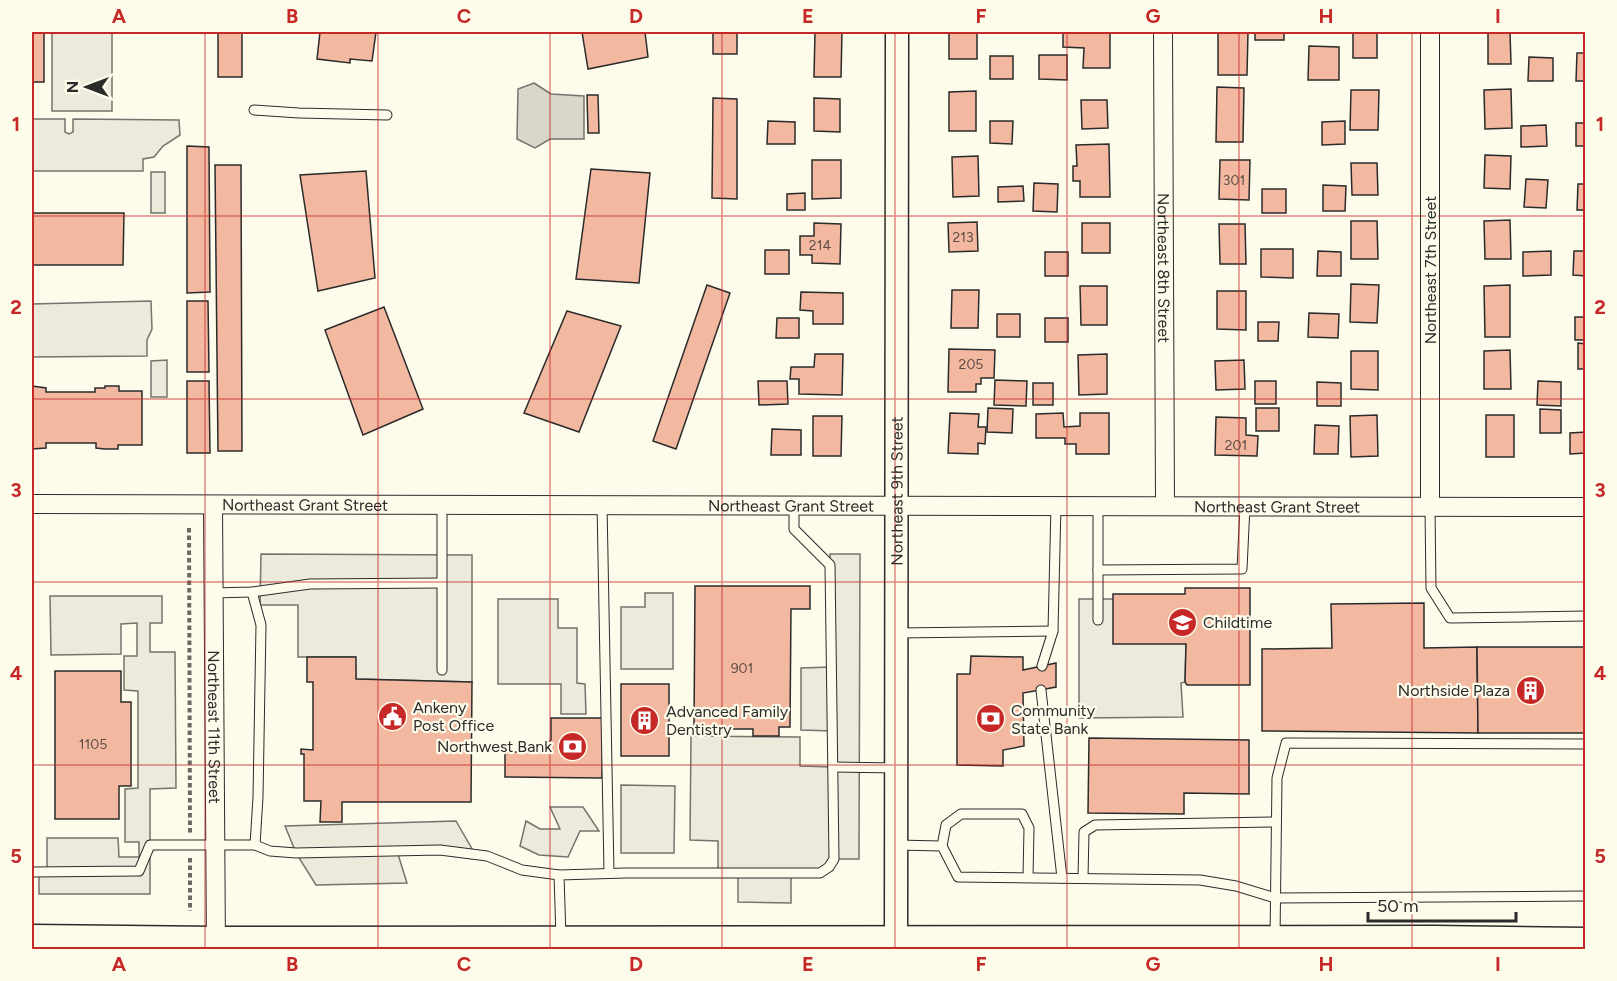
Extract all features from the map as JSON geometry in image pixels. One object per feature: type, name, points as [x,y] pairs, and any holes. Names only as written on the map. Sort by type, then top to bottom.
[{"type":"main road","points":[[32,939],[216,945],[1275,945],[1586,942]]},
{"type":"street","name":"Northeast 9th Street","points":[[896,945],[897,32]]},
{"type":"street","name":"Northeast 8th Street","points":[[1163,32],[1165,505]]},
{"type":"street","name":"Northeast 7th Street","points":[[1430,32],[1430,508]]},
{"type":"street","name":"Northeast Grant Street","points":[[32,504],[1586,507]]},
{"type":"street","name":"Northeast 11th Street","points":[[213,505],[216,945]]},
{"type":"lane","points":[[254,110],[387,115]]},
{"type":"lane","points":[[442,504],[442,670]]},
{"type":"lane","points":[[602,504],[609,873]]},
{"type":"lane","points":[[32,872],[139,871],[150,845],[215,843],[255,845],[270,851],[296,852],[440,850],[487,856],[522,870],[559,875],[820,873],[829,867],[834,859],[830,565],[794,529],[794,504]]},
{"type":"lane","points":[[1042,666],[1053,631],[1056,505]]},
{"type":"lane","points":[[1098,505],[1098,620]]},
{"type":"lane","points":[[1098,570],[1242,569],[1245,506]]},
{"type":"lane","points":[[1430,508],[1431,588],[1450,618],[1586,616]]},
{"type":"lane","points":[[213,593],[252,592],[310,584],[441,583]]},
{"type":"lane","points":[[252,592],[261,625],[255,845]]},
{"type":"lane","points":[[897,633],[1053,631]]},
{"type":"lane","points":[[1041,690],[1062,878]]},
{"type":"lane","points":[[1275,945],[1277,778],[1286,743],[1586,744]]},
{"type":"lane","points":[[833,767],[897,768]]},
{"type":"lane","points":[[1028,878],[1029,828],[1022,814],[961,814],[946,825],[942,846],[958,877],[1028,878],[1083,878],[1200,880],[1236,886],[1275,898],[1586,896]]},
{"type":"lane","points":[[1083,878],[1084,832],[1095,825],[1276,822]]},
{"type":"lane","points":[[896,845],[942,846]]},
{"type":"lane","points":[[559,875],[561,945]]},
{"type":"path","points":[[189,528],[190,911]]},
{"type":"shaded area","points":[[52,32],[112,32],[112,111],[52,111]]},
{"type":"shaded area","points":[[534,83],[551,94],[584,96],[584,139],[550,139],[535,148],[517,139],[518,89]]},
{"type":"shaded area","points":[[32,119],[65,119],[65,132],[69,134],[73,132],[73,119],[179,120],[180,135],[163,146],[154,157],[143,159],[143,171],[32,171]]},
{"type":"shaded area","points":[[151,172],[165,172],[165,213],[151,213]]},
{"type":"shaded area","points":[[151,301],[152,329],[147,340],[147,356],[32,357],[32,304]]},
{"type":"shaded area","points":[[167,360],[167,397],[151,397],[151,361]]},
{"type":"shaded area","points":[[261,554],[472,555],[472,682],[356,679],[355,657],[298,657],[298,605],[260,605]]},
{"type":"shaded area","points":[[830,554],[860,554],[859,859],[834,859],[829,867],[791,873],[791,903],[738,902],[738,873],[718,873],[718,841],[690,840],[691,736],[800,737],[800,766],[833,767],[833,731],[801,730],[801,668],[832,667]]},
{"type":"shaded area","points":[[645,593],[673,593],[673,669],[621,669],[621,607],[645,607]]},
{"type":"shaded area","points":[[50,596],[162,596],[162,623],[150,623],[150,652],[175,652],[176,788],[150,789],[150,894],[39,894],[39,873],[47,872],[47,838],[118,838],[119,857],[139,857],[139,842],[125,842],[125,789],[138,788],[138,691],[124,690],[124,656],[137,656],[137,623],[121,624],[121,654],[51,655]]},
{"type":"shaded area","points":[[498,599],[558,599],[558,628],[577,628],[577,683],[585,684],[586,714],[561,714],[561,684],[498,684]]},
{"type":"shaded area","points":[[1079,599],[1113,599],[1186,644],[1185,682],[1181,683],[1183,717],[1079,718]]},
{"type":"shaded area","points":[[621,785],[675,786],[674,853],[621,853]]},
{"type":"shaded area","points":[[550,807],[583,807],[599,831],[580,831],[568,857],[539,855],[520,846],[526,821],[540,829],[560,829]]},
{"type":"shaded area","points":[[456,821],[475,854],[397,851],[407,883],[316,885],[296,853],[285,826]]},
{"type":"building","points":[[32,32],[44,32],[44,82],[32,82]]},
{"type":"building","points":[[218,32],[242,32],[242,77],[218,77]]},
{"type":"building","points":[[320,32],[376,32],[372,61],[350,59],[350,63],[317,59]]},
{"type":"building","points":[[582,32],[645,32],[648,57],[588,69]]},
{"type":"building","points":[[713,32],[737,32],[737,54],[713,54]]},
{"type":"building","points":[[815,32],[842,32],[841,77],[814,77]]},
{"type":"building","points":[[949,32],[977,32],[977,59],[949,59]]},
{"type":"building","points":[[1063,32],[1110,32],[1110,68],[1083,68],[1084,48],[1063,47]]},
{"type":"building","points":[[1218,32],[1248,32],[1247,75],[1218,75]]},
{"type":"building","points":[[1255,32],[1284,32],[1284,40],[1255,40]]},
{"type":"building","points":[[1353,32],[1377,32],[1377,58],[1353,58]]},
{"type":"building","points":[[1488,32],[1510,32],[1511,64],[1488,64]]},
{"type":"building","points":[[1309,46],[1339,47],[1339,80],[1308,80]]},
{"type":"building","points":[[1577,53],[1586,53],[1586,81],[1576,81]]},
{"type":"building","points":[[1039,55],[1067,55],[1067,80],[1039,79]]},
{"type":"building","points":[[990,56],[1013,56],[1013,79],[990,79]]},
{"type":"building","points":[[1529,57],[1553,58],[1553,81],[1528,81]]},
{"type":"building","points":[[1217,87],[1244,88],[1243,142],[1216,142]]},
{"type":"building","points":[[1511,89],[1512,128],[1485,129],[1484,90]]},
{"type":"building","points":[[1351,90],[1379,90],[1378,130],[1350,130]]},
{"type":"building","points":[[976,91],[976,131],[949,131],[949,92]]},
{"type":"building","points":[[587,95],[598,95],[599,133],[588,133]]},
{"type":"building","points":[[713,98],[737,99],[737,199],[712,198]]},
{"type":"building","points":[[814,98],[840,99],[840,132],[814,131]]},
{"type":"building","points":[[1081,100],[1107,100],[1108,128],[1082,129]]},
{"type":"building","points":[[768,121],[795,122],[795,144],[767,144]]},
{"type":"building","points":[[990,121],[1013,121],[1012,144],[990,143]]},
{"type":"building","points":[[1345,121],[1345,144],[1322,145],[1322,122]]},
{"type":"building","points":[[1576,123],[1586,123],[1586,146],[1576,146]]},
{"type":"building","points":[[1546,125],[1547,146],[1521,147],[1521,126]]},
{"type":"building","points":[[1109,144],[1110,197],[1080,197],[1080,181],[1073,181],[1073,166],[1077,166],[1076,145]]},
{"type":"building","points":[[187,146],[209,147],[210,292],[187,293]]},
{"type":"building","points":[[1485,155],[1511,156],[1510,189],[1484,188]]},
{"type":"building","points":[[978,156],[979,196],[953,197],[952,157]]},
{"type":"building","points":[[812,160],[841,160],[841,198],[812,199]]},
{"type":"building","points":[[1220,160],[1250,160],[1249,200],[1219,199]]},
{"type":"building","points":[[1351,163],[1377,163],[1378,195],[1352,195]]},
{"type":"building","points":[[215,165],[241,165],[242,451],[218,451]]},
{"type":"building","points":[[591,169],[650,173],[639,283],[576,279]]},
{"type":"building","points":[[366,171],[375,278],[318,291],[300,175]]},
{"type":"building","points":[[1526,179],[1548,180],[1546,208],[1524,207]]},
{"type":"building","points":[[1034,183],[1058,184],[1057,212],[1033,211]]},
{"type":"building","points":[[1578,184],[1586,184],[1586,210],[1577,210]]},
{"type":"building","points":[[1323,185],[1346,186],[1345,211],[1323,211]]},
{"type":"building","points":[[1023,186],[1024,201],[998,202],[998,187]]},
{"type":"building","points":[[1262,189],[1286,189],[1286,213],[1262,213]]},
{"type":"building","points":[[805,193],[805,210],[787,210],[787,194]]},
{"type":"building","points":[[32,213],[124,213],[123,265],[32,265]]},
{"type":"building","points":[[1510,220],[1511,259],[1485,259],[1484,221]]},
{"type":"building","points":[[1351,221],[1377,221],[1378,259],[1351,259]]},
{"type":"building","points":[[977,222],[978,251],[949,252],[948,223]]},
{"type":"building","points":[[814,223],[841,224],[840,264],[812,263],[812,255],[800,255],[800,236],[814,236]]},
{"type":"building","points":[[1082,223],[1110,223],[1110,253],[1082,253]]},
{"type":"building","points":[[1219,224],[1245,224],[1246,264],[1220,264]]},
{"type":"building","points":[[1261,249],[1293,249],[1293,278],[1261,277]]},
{"type":"building","points":[[765,250],[789,250],[789,274],[765,274]]},
{"type":"building","points":[[1318,251],[1341,252],[1341,276],[1317,276]]},
{"type":"building","points":[[1551,251],[1551,275],[1523,276],[1523,252]]},
{"type":"building","points":[[1574,251],[1586,251],[1586,276],[1573,275]]},
{"type":"building","points":[[1045,252],[1068,252],[1068,276],[1045,276]]},
{"type":"building","points":[[1351,284],[1379,285],[1377,323],[1350,322]]},
{"type":"building","points":[[707,285],[730,293],[676,449],[653,441]]},
{"type":"building","points":[[1510,285],[1510,337],[1485,337],[1484,286]]},
{"type":"building","points":[[1080,286],[1107,286],[1107,325],[1081,325]]},
{"type":"building","points":[[952,290],[979,290],[978,328],[951,328]]},
{"type":"building","points":[[1217,291],[1246,291],[1246,330],[1217,329]]},
{"type":"building","points":[[801,292],[843,293],[843,324],[813,324],[813,311],[800,310]]},
{"type":"building","points":[[187,301],[208,301],[209,372],[187,372]]},
{"type":"building","points":[[384,307],[423,409],[363,435],[325,330]]},
{"type":"building","points":[[567,311],[621,326],[579,432],[524,413]]},
{"type":"building","points":[[1309,313],[1339,314],[1338,338],[1308,337]]},
{"type":"building","points":[[997,314],[1020,314],[1020,337],[997,337]]},
{"type":"building","points":[[1575,317],[1586,317],[1586,340],[1575,340]]},
{"type":"building","points":[[777,318],[799,318],[799,338],[776,338]]},
{"type":"building","points":[[1045,318],[1068,318],[1068,342],[1045,342]]},
{"type":"building","points":[[1258,322],[1279,322],[1278,341],[1258,341]]},
{"type":"building","points":[[1578,343],[1586,344],[1586,369],[1578,369]]},
{"type":"building","points":[[949,349],[995,350],[994,378],[981,378],[981,384],[976,384],[976,392],[948,392]]},
{"type":"building","points":[[1510,350],[1511,389],[1484,389],[1484,351]]},
{"type":"building","points":[[1351,351],[1378,351],[1378,390],[1351,389]]},
{"type":"building","points":[[815,354],[843,354],[842,395],[799,394],[799,379],[790,379],[791,367],[814,367]]},
{"type":"building","points":[[1107,354],[1107,394],[1079,395],[1078,355]]},
{"type":"building","points":[[1244,360],[1245,389],[1216,390],[1215,361]]},
{"type":"building","points":[[995,380],[1027,381],[1026,406],[994,405]]},
{"type":"building","points":[[187,381],[209,381],[210,453],[187,453]]},
{"type":"building","points":[[758,381],[787,381],[788,404],[759,405]]},
{"type":"building","points":[[1255,381],[1276,381],[1276,404],[1255,404]]},
{"type":"building","points":[[1538,381],[1561,382],[1561,406],[1537,405]]},
{"type":"building","points":[[1317,382],[1341,383],[1341,406],[1317,406]]},
{"type":"building","points":[[1033,383],[1053,383],[1053,405],[1033,405]]},
{"type":"building","points":[[32,386],[46,388],[46,392],[95,392],[95,388],[105,388],[105,386],[119,386],[119,391],[142,391],[142,445],[118,445],[118,449],[105,449],[96,448],[96,443],[46,443],[46,448],[32,449]]},
{"type":"building","points":[[988,408],[1013,409],[1012,433],[987,432]]},
{"type":"building","points":[[1256,408],[1279,408],[1279,431],[1256,431]]},
{"type":"building","points":[[1540,409],[1561,410],[1561,433],[1540,433]]},
{"type":"building","points":[[950,413],[979,414],[978,427],[986,427],[985,444],[978,443],[978,454],[948,453]]},
{"type":"building","points":[[1063,413],[1064,427],[1080,426],[1080,413],[1109,413],[1109,454],[1076,454],[1076,444],[1065,444],[1065,438],[1036,438],[1036,414]]},
{"type":"building","points":[[1377,415],[1378,456],[1351,457],[1350,416]]},
{"type":"building","points":[[1486,415],[1514,415],[1514,457],[1486,457]]},
{"type":"building","points":[[813,416],[842,416],[841,456],[813,456]]},
{"type":"building","points":[[1216,417],[1246,418],[1246,435],[1258,436],[1257,456],[1215,455]]},
{"type":"building","points":[[1315,425],[1339,426],[1338,454],[1314,454]]},
{"type":"building","points":[[772,429],[801,430],[801,455],[771,455]]},
{"type":"building","points":[[1586,432],[1586,453],[1570,454],[1570,433]]},
{"type":"building","points":[[695,586],[810,586],[810,609],[791,609],[790,727],[779,727],[779,736],[753,736],[753,729],[694,729]]},
{"type":"building","name":"Childtime","points":[[1185,588],[1250,588],[1250,685],[1187,685],[1185,682],[1186,644],[1113,644],[1113,594],[1185,594]]},
{"type":"building","points":[[1424,603],[1424,648],[1477,647],[1478,733],[1262,731],[1262,649],[1332,648],[1331,604]]},
{"type":"building","name":"Northside Plaza","points":[[1477,647],[1586,647],[1586,733],[1478,733]]},
{"type":"building","name":"Community State Bank","points":[[971,656],[1023,657],[1023,670],[1056,663],[1056,687],[1023,693],[1024,746],[1003,750],[1003,766],[957,765],[957,674],[970,674]]},
{"type":"building","name":"Ankeny Post Office","points":[[307,657],[356,657],[356,679],[472,682],[471,802],[342,802],[342,822],[320,822],[321,801],[304,801],[304,754],[301,754],[301,749],[313,750],[313,682],[307,682]]},
{"type":"building","points":[[55,671],[121,671],[121,702],[131,702],[131,786],[119,786],[119,819],[55,819]]},
{"type":"building","name":"Advanced Family Dentistry","points":[[621,684],[669,684],[669,756],[621,756]]},
{"type":"building","name":"Northwest Bank","points":[[551,718],[603,718],[602,778],[505,777],[505,752],[536,752],[551,740]]},
{"type":"building","points":[[1089,738],[1249,740],[1249,794],[1184,793],[1184,814],[1088,813]]},
{"type":"place","name":"Childtime","points":[[1182,622]]},
{"type":"place","name":"Northside Plaza","points":[[1531,690]]},
{"type":"place","name":"Ankeny Post Office","points":[[392,716]]},
{"type":"place","name":"Community State Bank","points":[[990,719]]},
{"type":"place","name":"Advanced Family Dentistry","points":[[645,720]]},
{"type":"place","name":"Northwest Bank","points":[[573,746]]}]
